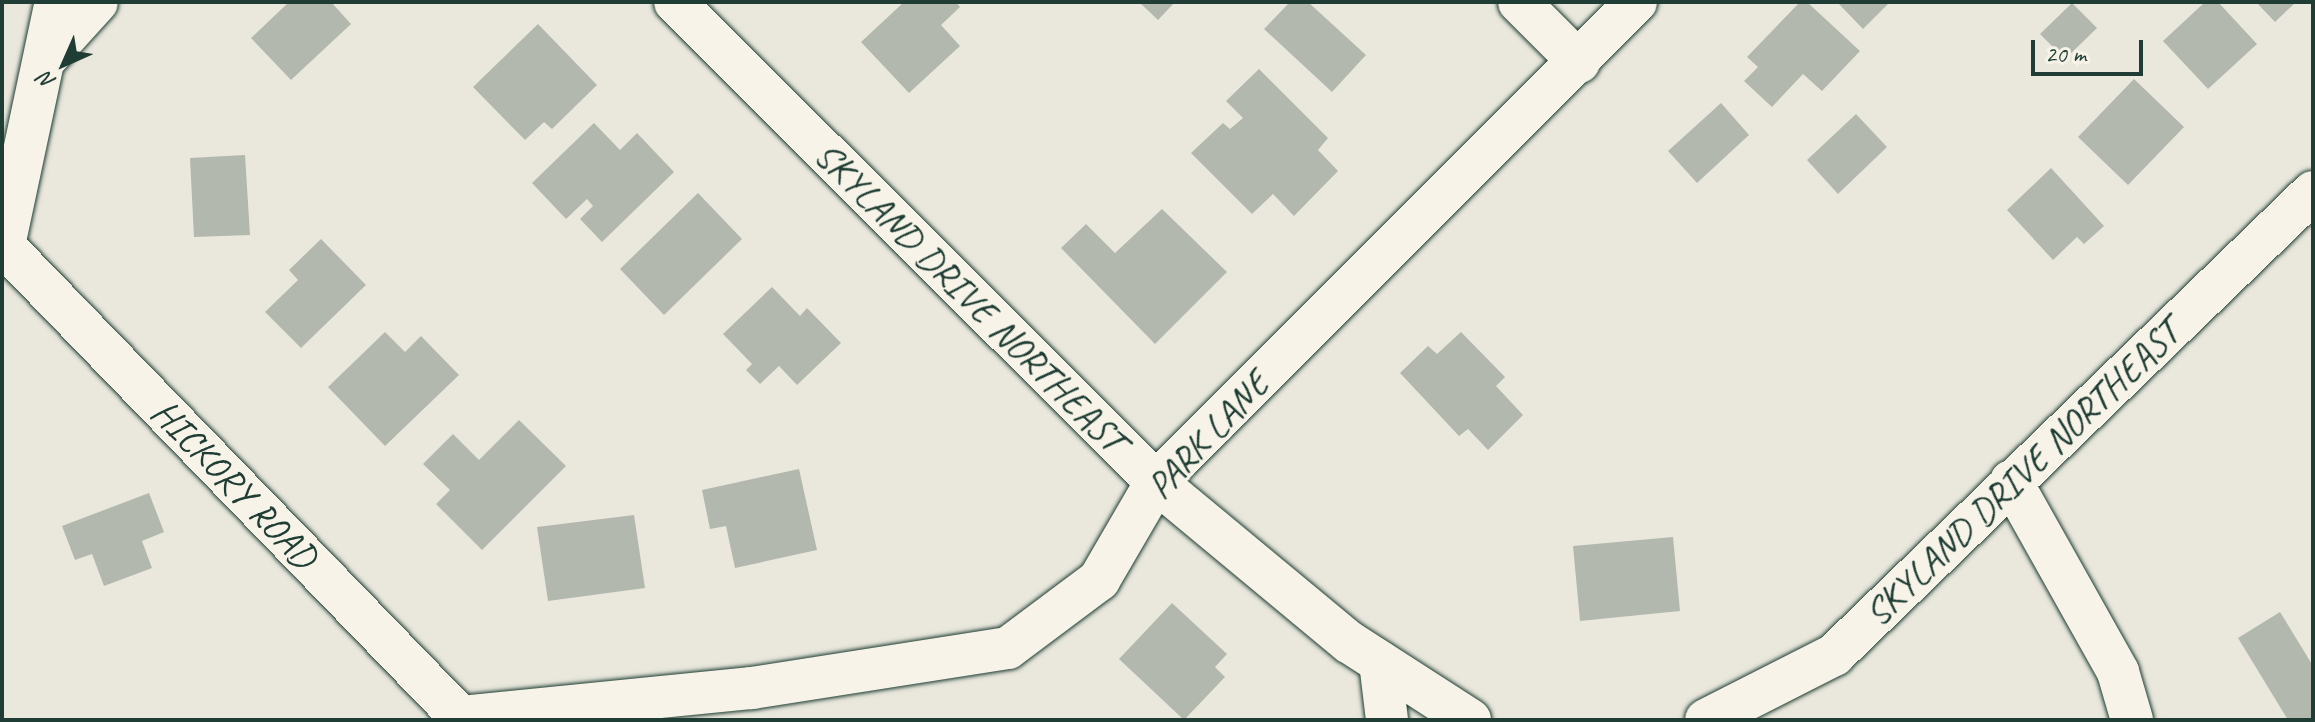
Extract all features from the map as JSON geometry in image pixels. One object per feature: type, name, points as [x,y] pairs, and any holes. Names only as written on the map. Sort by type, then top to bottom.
[{"type":"street","points":[[4,251],[47,57],[56,2]]},
{"type":"street","points":[[47,57],[97,2]]},
{"type":"street","name":"SKYLAND DRIVE NORTHEAST","points":[[675,2],[1156,482],[1349,642],[1470,720]]},
{"type":"street","points":[[1519,2],[1579,62]]},
{"type":"street","name":"PARK LANE","points":[[461,718],[752,688],[1008,648],[1099,580],[1156,482],[1636,2]]},
{"type":"street","name":"SKYLAND DRIVE NORTHEAST","points":[[1706,720],[1834,655],[2313,192]]},
{"type":"street","name":"HICKORY ROAD","points":[[4,251],[461,718]]},
{"type":"street","points":[[2011,481],[2118,672],[2132,720]]},
{"type":"street","points":[[1380,662],[1387,720]]},
{"type":"building","points":[[289,2],[331,2],[351,24],[291,80],[251,38]]},
{"type":"building","points":[[904,2],[956,2],[960,7],[941,25],[960,46],[909,93],[861,42]]},
{"type":"building","points":[[1139,2],[1175,2],[1158,20]]},
{"type":"building","points":[[1290,2],[1308,2],[1366,55],[1332,92],[1264,29]]},
{"type":"building","points":[[1800,2],[1807,2],[1860,51],[1822,91],[1803,74],[1772,107],[1744,81],[1758,67],[1747,57]]},
{"type":"building","points":[[1837,2],[1890,2],[1863,29]]},
{"type":"building","points":[[2205,2],[2218,2],[2257,44],[2208,89],[2163,41]]},
{"type":"building","points":[[2256,2],[2296,2],[2275,22]]},
{"type":"building","points":[[2072,3],[2097,28],[2065,59],[2040,34]]},
{"type":"building","points":[[538,24],[597,85],[552,129],[544,122],[525,140],[473,87]]},
{"type":"building","points":[[1259,69],[1328,138],[1318,150],[1338,171],[1294,216],[1273,194],[1252,214],[1191,153],[1223,123],[1230,129],[1243,118],[1226,101]]},
{"type":"building","points":[[2134,79],[2184,127],[2128,185],[2078,137]]},
{"type":"building","points":[[1721,103],[1749,135],[1697,183],[1668,151]]},
{"type":"building","points":[[1856,114],[1887,147],[1838,194],[1807,160]]},
{"type":"building","points":[[594,123],[620,150],[637,133],[674,172],[602,242],[580,219],[593,206],[587,199],[566,219],[532,183]]},
{"type":"building","points":[[245,155],[250,235],[194,237],[190,158]]},
{"type":"building","points":[[2051,168],[2104,226],[2084,244],[2077,237],[2053,260],[2007,210]]},
{"type":"building","points":[[698,193],[742,239],[664,315],[620,269]]},
{"type":"building","points":[[1162,209],[1227,272],[1155,344],[1061,248],[1086,224],[1115,253]]},
{"type":"building","points":[[321,239],[366,285],[301,348],[265,312],[298,280],[289,270]]},
{"type":"building","points":[[772,287],[800,316],[807,308],[841,343],[797,385],[779,366],[760,384],[746,370],[752,364],[723,334]]},
{"type":"building","points":[[385,332],[405,352],[421,336],[459,375],[385,446],[328,387]]},
{"type":"building","points":[[1461,332],[1505,377],[1496,386],[1523,415],[1488,450],[1468,429],[1459,436],[1400,373],[1428,346],[1437,354]]},
{"type":"building","points":[[519,420],[566,466],[482,550],[436,504],[450,490],[423,464],[453,434],[479,460]]},
{"type":"building","points":[[799,469],[817,550],[735,568],[726,526],[710,529],[702,490]]},
{"type":"building","points":[[149,493],[164,532],[142,541],[152,568],[104,586],[92,554],[75,560],[62,526]]},
{"type":"building","points":[[634,515],[645,588],[548,601],[537,527]]},
{"type":"building","points":[[1673,537],[1680,611],[1580,621],[1573,546]]},
{"type":"building","points":[[1172,603],[1227,654],[1215,667],[1225,677],[1184,720],[1119,659]]},
{"type":"building","points":[[2280,612],[2313,666],[2313,720],[2288,720],[2238,638]]}]
